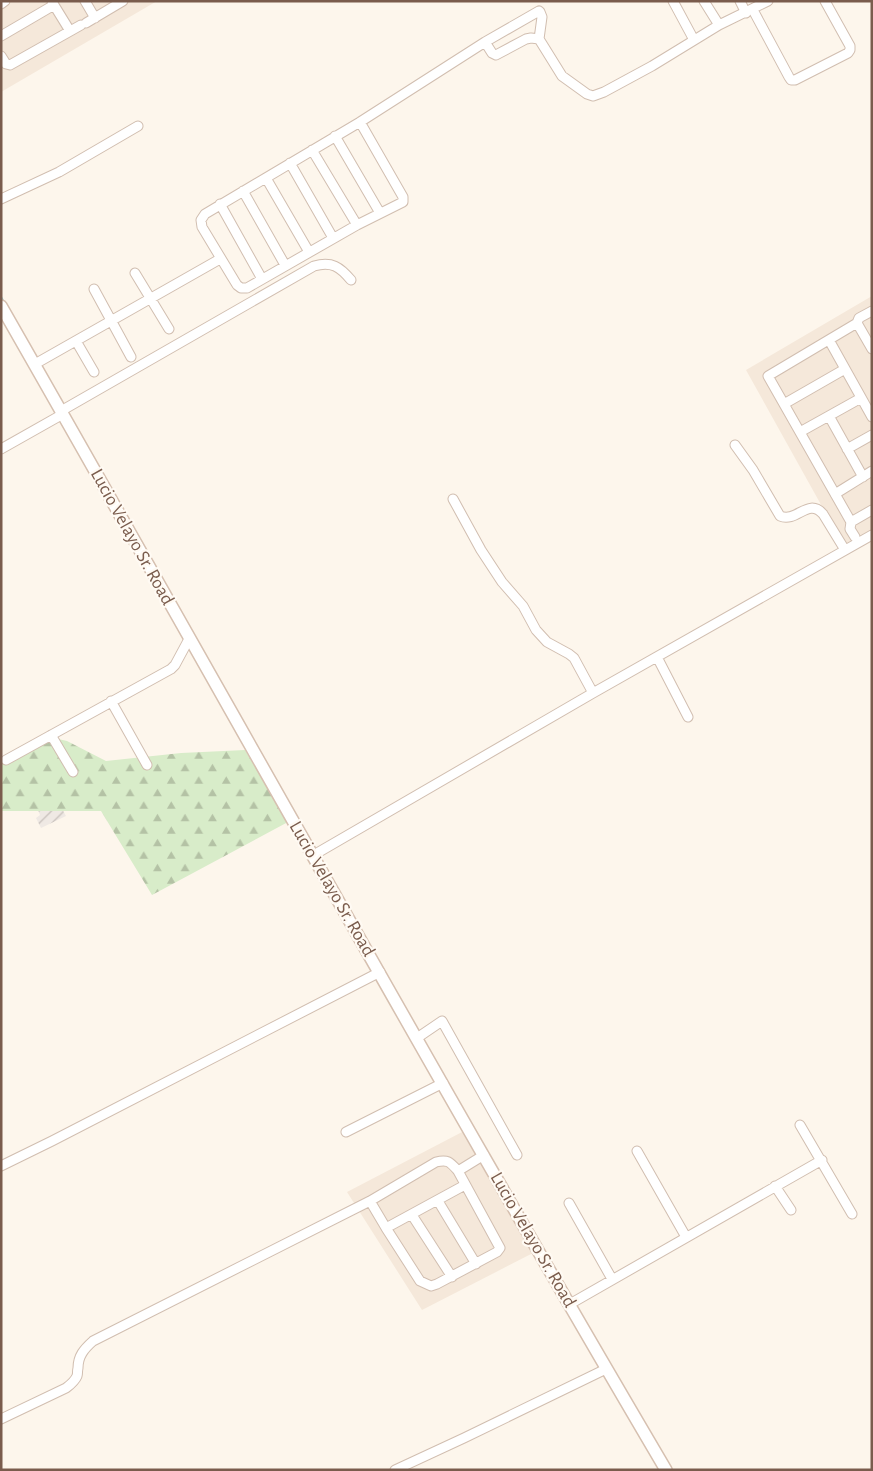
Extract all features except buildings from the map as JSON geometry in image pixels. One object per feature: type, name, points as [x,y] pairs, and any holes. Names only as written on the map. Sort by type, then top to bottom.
[{"type":"main road","name":"Lucio Velayo Sr. Road","points":[[1,306],[63,410],[312,856],[606,1369],[666,1470]]},
{"type":"street","points":[[1,4],[6,1]]},
{"type":"street","points":[[85,1],[95,18]]},
{"type":"street","points":[[1,56],[6,64],[10,64],[123,1]]},
{"type":"street","points":[[673,1],[694,40]]},
{"type":"street","points":[[704,1],[719,25]]},
{"type":"street","points":[[740,1],[749,11],[791,80],[795,80],[848,53],[850,50],[850,46],[825,1]]},
{"type":"street","points":[[360,122],[403,197],[402,203],[357,225],[247,288],[241,288],[220,259],[201,223],[202,216],[360,122],[537,11],[540,12],[542,17],[539,39],[555,66],[562,76],[587,94],[594,96],[652,66],[719,25],[768,1]]},
{"type":"street","points":[[1,36],[53,3],[70,31]]},
{"type":"street","points":[[486,42],[492,53],[496,55],[526,39],[539,39]]},
{"type":"street","points":[[1,199],[59,172],[138,126]]},
{"type":"street","points":[[335,136],[380,213]]},
{"type":"street","points":[[312,150],[357,225]]},
{"type":"street","points":[[290,163],[334,238]]},
{"type":"street","points":[[266,178],[309,252]]},
{"type":"street","points":[[243,191],[285,265]]},
{"type":"street","points":[[220,204],[262,279]]},
{"type":"street","points":[[36,363],[220,259]]},
{"type":"street","points":[[1,449],[63,410],[314,266],[321,264],[338,267],[351,280]]},
{"type":"street","points":[[135,273],[169,329]]},
{"type":"street","points":[[94,289],[131,358]]},
{"type":"street","points":[[855,537],[850,529],[851,522],[768,376],[858,323],[859,318],[872,311]]},
{"type":"street","points":[[858,323],[872,349]]},
{"type":"street","points":[[829,340],[872,417]]},
{"type":"street","points":[[76,341],[94,372]]},
{"type":"street","points":[[784,404],[845,369]]},
{"type":"street","points":[[800,432],[861,398]]},
{"type":"street","points":[[829,416],[863,477]]},
{"type":"street","points":[[848,449],[872,435]]},
{"type":"street","points":[[735,445],[756,475],[780,516],[789,518],[809,508],[819,510],[824,514],[845,550]]},
{"type":"street","points":[[835,494],[872,471]]},
{"type":"street","points":[[453,499],[481,550],[502,582],[523,606],[536,630],[547,642],[574,658],[593,693]]},
{"type":"street","points":[[851,522],[872,510]]},
{"type":"street","points":[[312,856],[593,693],[872,535]]},
{"type":"street","points":[[6,760],[171,669],[189,638]]},
{"type":"street","points":[[657,657],[688,716]]},
{"type":"street","points":[[111,701],[146,765]]},
{"type":"street","points":[[51,735],[73,772]]},
{"type":"street","points":[[1,1166],[380,972]]},
{"type":"street","points":[[417,1038],[442,1021],[516,1155]]},
{"type":"street","points":[[346,1132],[443,1083]]},
{"type":"street","points":[[800,1125],[852,1214]]},
{"type":"street","points":[[637,1151],[686,1237]]},
{"type":"street","points":[[458,1171],[484,1155]]},
{"type":"street","points":[[570,1304],[822,1160]]},
{"type":"street","points":[[1,1419],[66,1388],[74,1381],[78,1374],[81,1354],[94,1341],[370,1201],[436,1162],[450,1162],[458,1171],[500,1248],[497,1252],[476,1264],[430,1286],[420,1281],[370,1201]]},
{"type":"street","points":[[386,1228],[465,1185]]},
{"type":"street","points":[[775,1186],[791,1210]]},
{"type":"street","points":[[438,1201],[476,1264]]},
{"type":"street","points":[[569,1203],[612,1279]]},
{"type":"street","points":[[412,1215],[452,1277]]},
{"type":"street","points":[[395,1470],[606,1369]]},
{"type":"shaded area","points":[[1,1],[157,1],[1,92]]},
{"type":"shaded area","points":[[872,296],[872,530],[844,546],[746,370]]},
{"type":"shaded area","points":[[55,796],[66,816],[41,828],[36,818],[40,815],[36,805]]},
{"type":"shaded area","points":[[464,1131],[535,1252],[422,1310],[347,1192]]},
{"type":"green space","points":[[45,736],[67,741],[106,761],[181,753],[245,750],[288,822],[152,895],[101,811],[1,811],[1,760]]},
{"type":"waterway","points":[[1,297],[4,302]]}]
